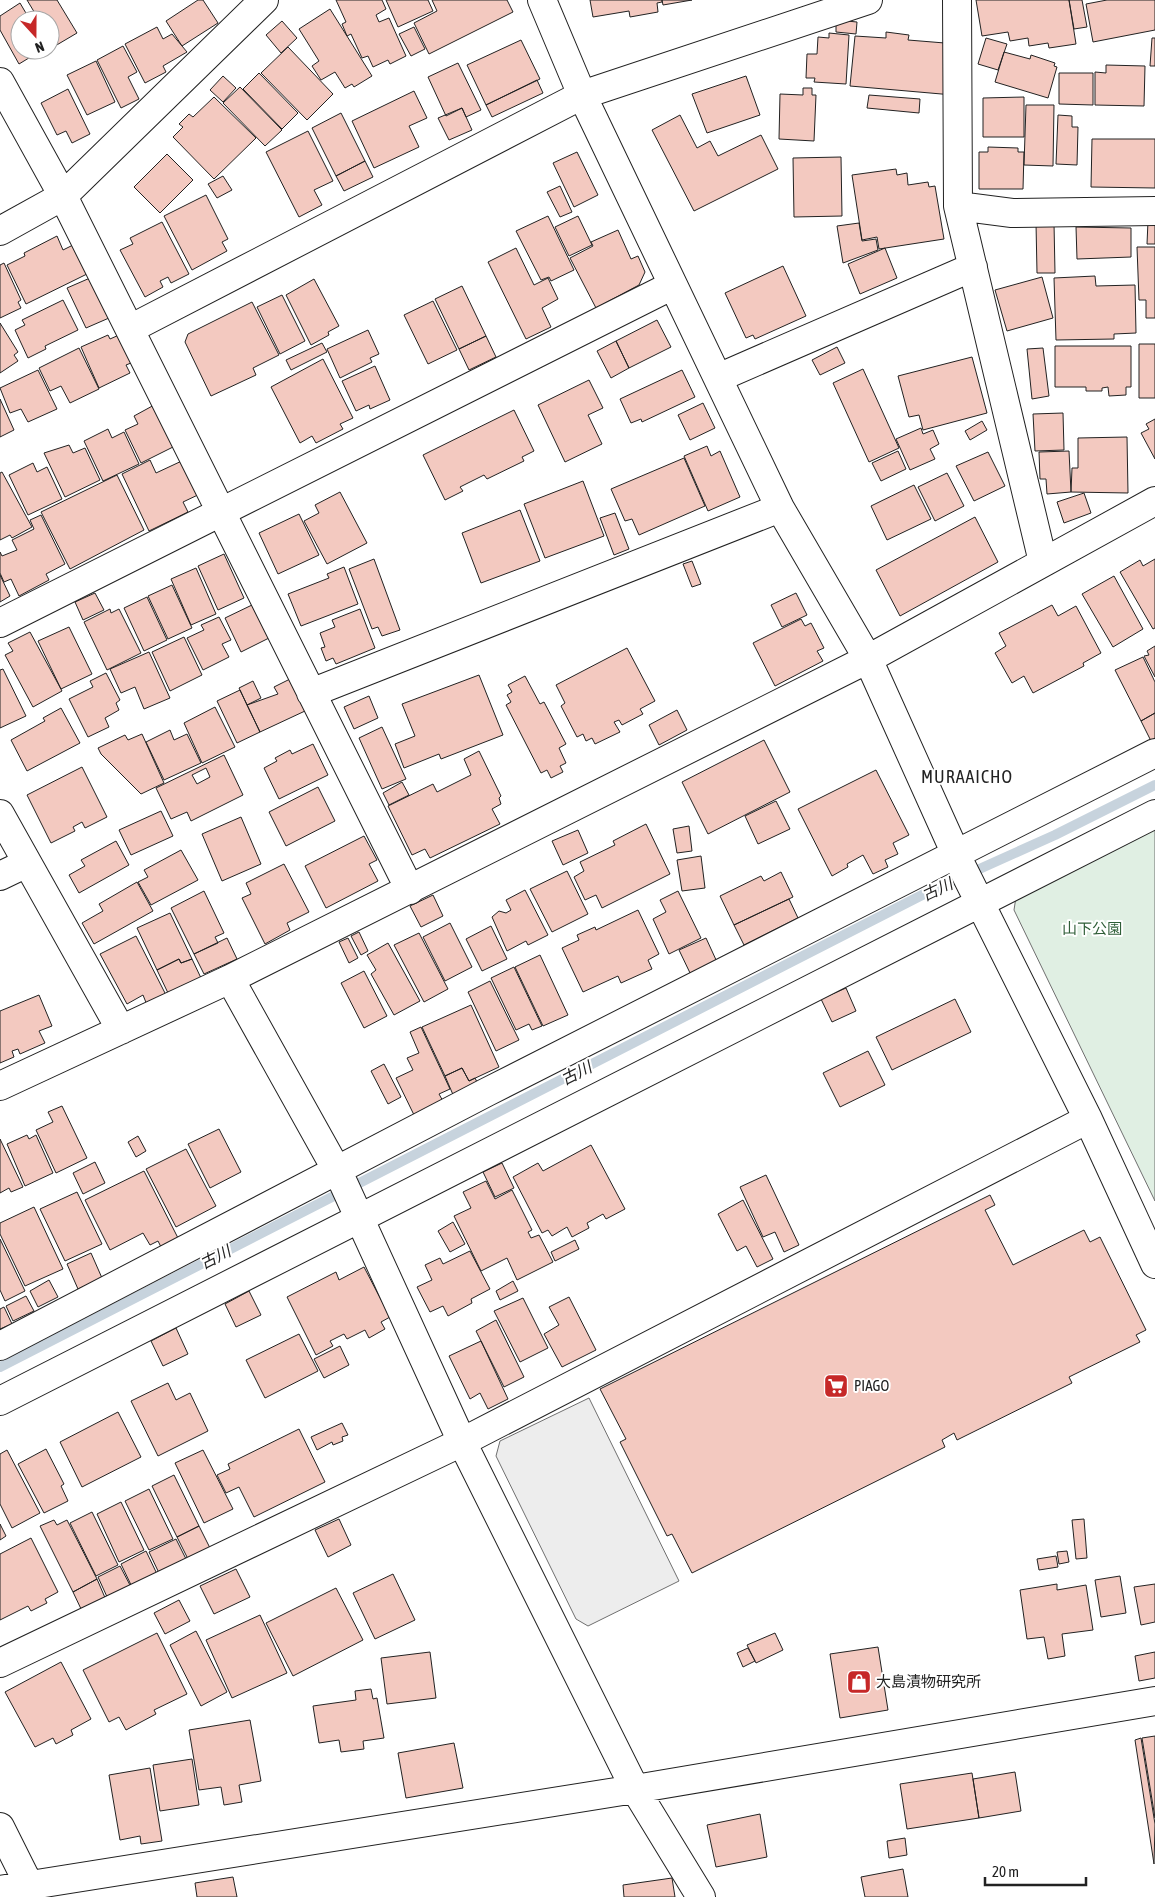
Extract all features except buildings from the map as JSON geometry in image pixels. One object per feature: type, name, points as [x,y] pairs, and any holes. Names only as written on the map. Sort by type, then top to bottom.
[{"type":"street","points":[[0,231],[63,196],[264,0]]},
{"type":"street","points":[[542,0],[582,95],[780,508],[868,660],[957,858],[1088,1119],[1155,1264]]},
{"type":"street","points":[[130,329],[582,95],[868,0]]},
{"type":"street","points":[[957,0],[958,206],[1044,562]]},
{"type":"street","points":[[0,82],[63,196],[410,890]]},
{"type":"street","points":[[958,206],[1012,213],[1155,211]]},
{"type":"street","points":[[718,378],[973,266]]},
{"type":"street","points":[[0,624],[673,285]]},
{"type":"street","points":[[0,1086],[230,979],[868,660],[1155,501]]},
{"type":"street","points":[[312,693],[780,508]]},
{"type":"street","points":[[0,1346],[957,858],[1155,753]]},
{"type":"street","points":[[0,814],[121,1030]]},
{"type":"street","points":[[0,1401],[359,1215],[978,900],[1155,814]]},
{"type":"street","points":[[0,876],[27,863]]},
{"type":"street","points":[[230,979],[339,1174],[462,1442],[635,1789],[701,1897]]},
{"type":"street","points":[[0,1664],[462,1442],[1088,1119]]},
{"type":"street","points":[[0,1890],[32,1891],[1155,1701]]},
{"type":"street","points":[[0,1827],[32,1891]]},
{"type":"green space","name":"山下公園","points":[[1155,828],[1155,1201],[1014,910],[1016,897]]},
{"type":"shaded area","points":[[589,1398],[679,1581],[588,1626],[576,1619],[496,1456],[500,1441]]},
{"type":"waterway","name":"古川","points":[[0,1367],[926,893],[1055,835],[1155,785]]},
{"type":"place","name":"PIAGO","points":[[836,1386]]},
{"type":"place","name":"大島漬物研究所","points":[[859,1682]]},
{"type":"district","name":"MURAAICHO","points":[[967,777]]}]
